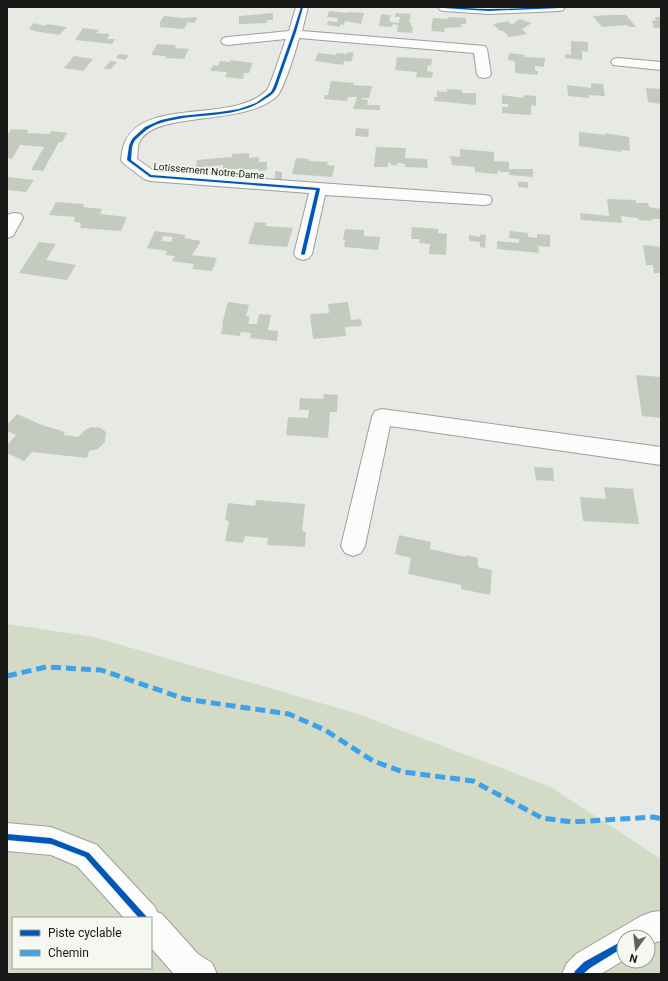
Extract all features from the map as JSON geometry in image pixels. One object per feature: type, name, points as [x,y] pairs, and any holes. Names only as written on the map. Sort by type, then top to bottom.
[{"type":"street","name":"Lotissement Notre-Dame","points":[[301,7],[295,34],[273,92],[256,105],[229,112],[170,119],[146,128],[133,140],[129,160],[150,176],[484,200]]},
{"type":"street","points":[[444,7],[483,10],[559,7]]},
{"type":"street","points":[[228,41],[295,34],[480,49],[484,74]]},
{"type":"street","points":[[618,62],[661,66]]},
{"type":"street","points":[[303,254],[318,189]]},
{"type":"street","points":[[353,546],[382,416],[661,456]]},
{"type":"street","points":[[7,837],[51,841],[87,855],[143,917]]},
{"type":"street","points":[[152,926],[187,965],[201,974]]},
{"type":"street","points":[[650,929],[661,926]]},
{"type":"street","points":[[578,974],[587,964],[616,948]]},
{"type":"green space","points":[[7,624],[94,637],[355,713],[549,786],[661,859],[661,974],[7,974]]},
{"type":"building","points":[[329,11],[364,13],[361,24],[345,21],[344,25],[341,24],[340,27],[327,25],[328,21],[337,22],[338,18],[327,17]]},
{"type":"building","points":[[273,13],[273,20],[267,20],[267,23],[239,24],[239,16]]},
{"type":"building","points":[[396,13],[411,14],[409,23],[411,23],[411,27],[413,27],[412,33],[397,32],[398,25],[393,24],[392,27],[379,26],[381,14],[391,15],[389,20],[391,22],[399,23],[400,17],[395,17]]},
{"type":"building","points":[[626,15],[636,27],[629,27],[627,25],[602,27],[593,16]]},
{"type":"building","points":[[164,16],[183,18],[198,17],[194,23],[188,22],[184,29],[159,27],[161,24],[159,24]]},
{"type":"building","points":[[448,17],[466,18],[466,24],[461,24],[461,27],[445,28],[444,32],[431,31],[433,18],[448,19]]},
{"type":"building","points":[[655,17],[661,17],[661,28],[654,28],[652,20],[656,21]]},
{"type":"building","points":[[519,19],[532,23],[522,29],[527,34],[509,37],[493,24],[508,21],[511,24],[517,23],[514,23]]},
{"type":"building","points":[[34,23],[45,26],[47,24],[67,27],[59,35],[34,31],[29,28]]},
{"type":"building","points":[[83,28],[99,30],[96,33],[110,34],[107,39],[115,39],[112,44],[75,40]]},
{"type":"building","points":[[571,41],[588,42],[588,52],[582,51],[582,60],[565,58],[565,54],[571,55]]},
{"type":"building","points":[[157,44],[176,45],[175,48],[189,49],[184,59],[165,58],[166,56],[151,55]]},
{"type":"building","points":[[348,52],[354,53],[351,62],[344,61],[343,65],[315,61],[318,53],[336,55],[337,53],[347,54]]},
{"type":"building","points":[[509,53],[525,55],[524,57],[545,58],[544,67],[535,66],[535,71],[538,71],[538,75],[515,73],[515,61],[508,60]]},
{"type":"building","points":[[119,54],[129,55],[125,60],[116,58]]},
{"type":"building","points":[[74,56],[93,59],[83,71],[64,68]]},
{"type":"building","points":[[397,57],[432,59],[431,66],[428,65],[427,71],[433,72],[432,78],[416,77],[417,72],[395,70]]},
{"type":"building","points":[[231,60],[253,63],[249,73],[244,73],[243,79],[225,77],[227,72],[210,71],[213,65],[218,66],[220,61],[230,62]]},
{"type":"building","points":[[110,61],[117,62],[111,69],[104,69]]},
{"type":"building","points":[[331,81],[354,83],[353,85],[372,86],[369,98],[361,99],[368,100],[367,105],[380,105],[380,110],[353,109],[357,97],[348,97],[347,101],[324,99],[325,95],[328,95]]},
{"type":"building","points":[[591,83],[603,84],[605,96],[589,95],[589,98],[568,96],[567,85],[591,88]]},
{"type":"building","points":[[646,88],[661,89],[661,104],[648,102]]},
{"type":"building","points":[[447,89],[462,90],[462,93],[476,93],[476,105],[434,101],[434,97],[437,97],[437,91],[447,92]]},
{"type":"building","points":[[502,95],[523,98],[524,95],[536,96],[536,106],[531,105],[531,115],[502,113],[502,107],[508,107],[508,104],[502,104]]},
{"type":"building","points":[[356,128],[369,129],[368,137],[355,136]]},
{"type":"building","points":[[11,129],[28,130],[27,133],[49,134],[51,131],[67,133],[62,142],[59,142],[43,171],[31,170],[44,147],[20,145],[12,159],[7,158],[7,136]]},
{"type":"building","points":[[579,132],[606,135],[605,133],[629,137],[630,151],[621,150],[621,152],[579,146]]},
{"type":"building","points":[[376,147],[406,148],[405,158],[427,159],[428,168],[405,167],[405,164],[397,163],[397,166],[388,163],[388,167],[374,167]]},
{"type":"building","points":[[460,149],[494,152],[494,161],[509,162],[509,169],[533,169],[533,177],[509,175],[509,172],[500,171],[498,171],[497,174],[475,172],[475,167],[452,165],[450,156],[460,157]]},
{"type":"building","points":[[249,153],[249,158],[259,157],[259,162],[267,162],[267,170],[223,169],[223,165],[196,168],[197,160],[232,157],[232,154]]},
{"type":"building","points":[[296,158],[309,159],[309,161],[328,162],[327,165],[335,166],[332,177],[292,174]]},
{"type":"building","points":[[275,171],[282,172],[282,180],[275,179]]},
{"type":"building","points":[[7,177],[34,180],[26,192],[7,190]]},
{"type":"building","points":[[518,182],[528,182],[528,188],[518,187]]},
{"type":"building","points":[[607,199],[636,200],[636,203],[648,203],[649,207],[661,209],[661,219],[651,219],[652,221],[621,216],[622,223],[581,220],[580,213],[609,216]]},
{"type":"building","points":[[56,202],[84,204],[83,207],[102,209],[100,214],[127,217],[121,231],[80,228],[81,224],[79,222],[74,222],[75,217],[49,215]]},
{"type":"building","points":[[255,222],[267,223],[265,226],[293,228],[287,247],[248,244]]},
{"type":"building","points":[[412,227],[438,229],[438,233],[447,234],[446,255],[429,254],[430,244],[419,243],[420,239],[411,239]]},
{"type":"building","points":[[345,229],[364,230],[364,236],[380,237],[378,250],[344,247],[345,240],[343,240]]},
{"type":"building","points":[[155,231],[186,235],[184,238],[201,241],[192,255],[217,258],[212,271],[192,269],[194,264],[172,261],[175,256],[165,255],[167,251],[147,248]],"holes":[[[163,236],[173,237],[171,242],[161,241]]]},
{"type":"building","points":[[510,231],[528,233],[528,237],[537,238],[537,234],[550,235],[550,247],[538,246],[539,253],[497,249],[497,241],[519,243],[519,239],[509,238]]},
{"type":"building","points":[[480,234],[486,235],[485,248],[480,247],[480,242],[469,241],[469,235],[480,237]]},
{"type":"building","points":[[39,242],[56,244],[46,260],[76,265],[67,280],[19,273]]},
{"type":"building","points":[[643,245],[661,247],[661,273],[654,273],[653,265],[646,265]]},
{"type":"building","points":[[228,302],[249,305],[246,316],[250,317],[248,324],[257,324],[259,314],[271,315],[268,330],[278,331],[277,341],[250,338],[251,333],[241,332],[240,336],[221,334]]},
{"type":"building","points":[[348,302],[351,320],[361,319],[362,326],[345,327],[346,336],[313,339],[310,314],[329,313],[328,304]]},
{"type":"building","points":[[636,375],[661,377],[661,418],[642,416]]},
{"type":"building","points":[[324,394],[338,395],[337,412],[330,412],[328,438],[286,435],[288,417],[308,418],[309,410],[299,410],[300,398],[323,399]]},
{"type":"building","points":[[17,414],[42,425],[65,432],[63,435],[78,437],[85,430],[91,427],[101,428],[106,432],[105,442],[98,449],[89,451],[87,458],[32,452],[24,461],[7,453],[7,445],[16,435],[7,431],[7,425]]},
{"type":"building","points":[[534,467],[553,468],[554,481],[536,480]]},
{"type":"building","points":[[604,487],[633,489],[639,524],[583,521],[580,497],[606,499]]},
{"type":"building","points":[[256,500],[305,504],[302,531],[306,532],[305,547],[267,545],[268,538],[245,536],[243,543],[225,541],[229,521],[225,520],[228,503],[255,506]]},
{"type":"building","points":[[399,535],[431,542],[430,549],[466,557],[466,555],[478,558],[478,567],[492,570],[490,595],[461,589],[461,585],[408,574],[411,558],[395,554]]},
{"type":"marked path","points":[[7,676],[46,667],[101,670],[185,699],[289,714],[325,730],[373,761],[403,772],[473,781],[542,818],[572,822],[654,817],[661,819]]},
{"type":"cycle path","points":[[302,7],[298,24],[276,86],[272,93],[257,103],[239,110],[180,117],[162,121],[146,128],[134,139],[131,146],[129,160],[150,176],[318,189],[303,254]]},
{"type":"cycle path","points":[[444,7],[488,10],[559,7]]},
{"type":"cycle path","points":[[7,837],[51,841],[87,855],[143,917]]},
{"type":"cycle path","points":[[578,974],[587,965],[616,948]]}]
